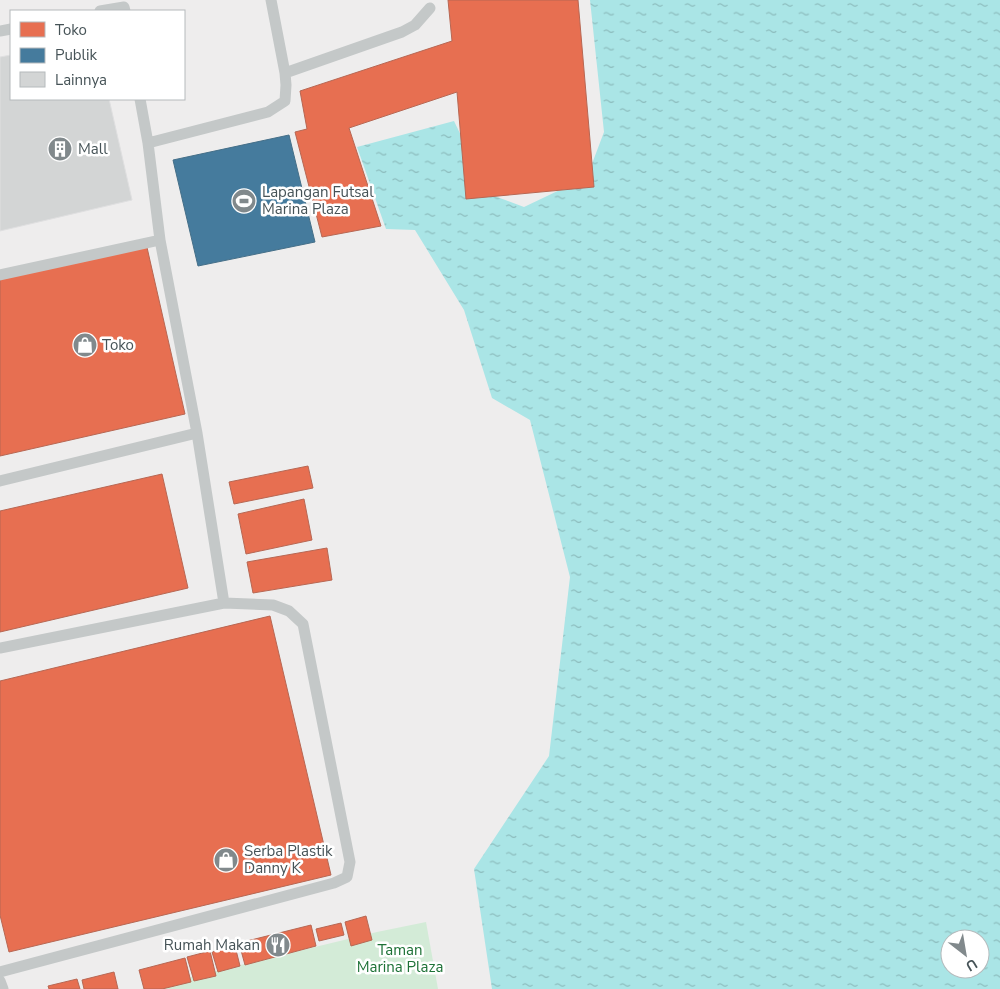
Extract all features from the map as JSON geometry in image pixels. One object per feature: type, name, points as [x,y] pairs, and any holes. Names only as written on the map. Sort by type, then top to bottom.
[{"type":"lane","points":[[148,143],[268,112],[285,101],[285,73],[271,0]]},
{"type":"lane","points":[[105,10],[124,6]]},
{"type":"lane","points":[[285,73],[402,32],[415,25],[430,8]]},
{"type":"lane","points":[[140,100],[148,143],[160,240],[197,433],[224,603]]},
{"type":"lane","points":[[0,275],[160,240]]},
{"type":"lane","points":[[0,481],[197,433]]},
{"type":"lane","points":[[0,648],[224,603],[273,605],[289,611],[303,624],[350,862],[347,877],[334,883],[0,972]]},
{"type":"lane","points":[[0,981],[3,989]]},
{"type":"green space","name":"Taman Marina Plaza","points":[[426,922],[438,989],[141,989],[377,932]]},
{"type":"water","points":[[590,0],[1000,0],[1000,989],[492,989],[474,869],[549,756],[570,577],[530,420],[492,398],[464,310],[415,230],[386,229],[357,147],[454,121],[489,194],[524,207],[587,177],[604,132]]},
{"type":"building: Toko","points":[[448,0],[578,0],[594,187],[466,199],[457,92],[349,128],[381,226],[322,237],[295,132],[307,129],[300,91],[452,41]]},
{"type":"building: Toko","name":"Toko","points":[[146,243],[185,414],[0,456],[0,277]]},
{"type":"building: Toko","points":[[308,466],[313,488],[234,504],[229,482]]},
{"type":"building: Toko","points":[[162,474],[188,588],[0,632],[0,511]]},
{"type":"building: Toko","points":[[304,499],[312,540],[246,554],[238,514]]},
{"type":"building: Toko","points":[[327,548],[332,580],[253,593],[247,562]]},
{"type":"building: Toko","points":[[270,616],[331,875],[9,952],[0,915],[0,681]]},
{"type":"building: Toko","points":[[366,916],[372,940],[351,946],[345,922]]},
{"type":"building: Toko","points":[[341,923],[344,935],[319,941],[316,929]]},
{"type":"building: Toko","name":"Rumah Makan","points":[[311,925],[316,946],[245,965],[239,943]]},
{"type":"building: Toko","points":[[235,946],[240,966],[218,972],[212,952]]},
{"type":"building: Toko","points":[[210,951],[216,976],[194,981],[187,957]]},
{"type":"building: Toko","points":[[185,958],[191,982],[162,989],[144,989],[139,970]]},
{"type":"building: Toko","points":[[114,972],[118,989],[84,989],[82,980]]},
{"type":"building: Toko","points":[[77,979],[80,989],[49,989],[48,986]]},
{"type":"building: Publik","name":"Lapangan Futsal Marina Plaza","points":[[289,135],[315,242],[198,266],[173,160]]},
{"type":"building: Lainnya","name":"Mall","points":[[10,55],[10,100],[109,100],[132,200],[0,231],[0,57]]},
{"type":"place","name":"Mall","points":[[60,149]]},
{"type":"place","name":"Lapangan Futsal Marina Plaza","points":[[244,201]]},
{"type":"place","name":"Toko","points":[[85,345]]},
{"type":"place","name":"Serba Plastik Danny K","points":[[226,860]]},
{"type":"place","name":"Rumah Makan","points":[[278,945]]}]
